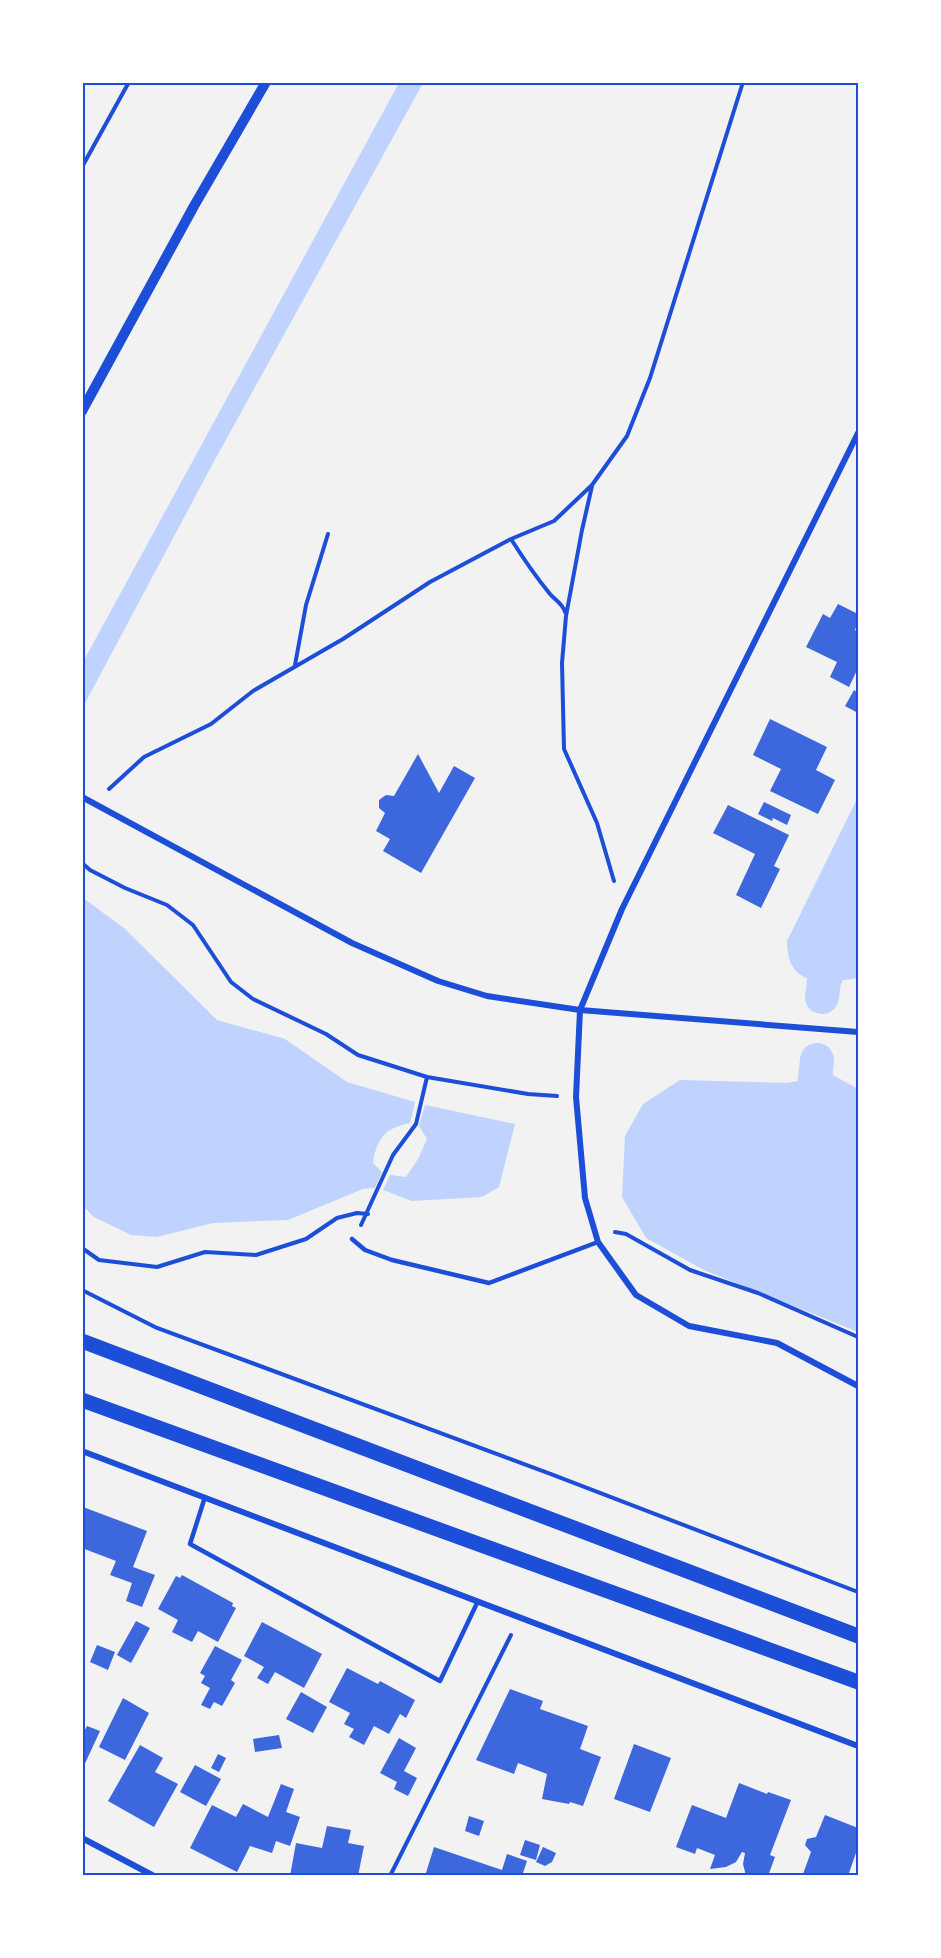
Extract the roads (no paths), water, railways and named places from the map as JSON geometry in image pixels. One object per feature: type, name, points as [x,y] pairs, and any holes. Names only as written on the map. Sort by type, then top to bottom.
[{"type":"main road","points":[[82,1341],[858,1636]]},
{"type":"main road","points":[[82,1400],[858,1682]]},
{"type":"street","points":[[82,411],[194,206],[266,82]]},
{"type":"street","points":[[858,433],[622,909],[580,1010],[576,1097],[585,1198],[593,1227],[598,1242],[636,1295],[689,1326],[777,1343],[858,1386]]},
{"type":"street","points":[[82,796],[352,943],[438,981],[488,996],[580,1010],[858,1032]]},
{"type":"street","points":[[82,1451],[858,1746]]},
{"type":"street","points":[[82,1838],[154,1875]]},
{"type":"lane","points":[[352,1239],[365,1250],[392,1260],[489,1282],[598,1242]]},
{"type":"lane","points":[[205,1497],[190,1544],[440,1682],[478,1600]]},
{"type":"water","points":[[399,83],[423,83],[212,465],[83,707],[83,662]]},
{"type":"water","points":[[858,797],[858,978],[832,981],[809,979],[800,975],[793,967],[787,941]]},
{"type":"water","points":[[83,898],[124,928],[217,1020],[285,1039],[347,1082],[415,1102],[410,1123],[388,1131],[377,1147],[373,1163],[382,1172],[375,1188],[363,1189],[288,1220],[213,1223],[157,1237],[131,1235],[94,1217],[82,1205]]},
{"type":"water","points":[[831,1074],[858,1089],[858,1332],[704,1270],[646,1238],[622,1197],[625,1136],[643,1104],[680,1080],[788,1083]]},
{"type":"water","points":[[425,1105],[515,1124],[499,1187],[482,1197],[412,1201],[383,1190],[390,1175],[406,1177],[418,1159],[427,1139],[419,1126]]},
{"type":"waterway","points":[[822,997],[824,981],[858,899]]},
{"type":"waterway","points":[[815,1079],[817,1060]]}]
